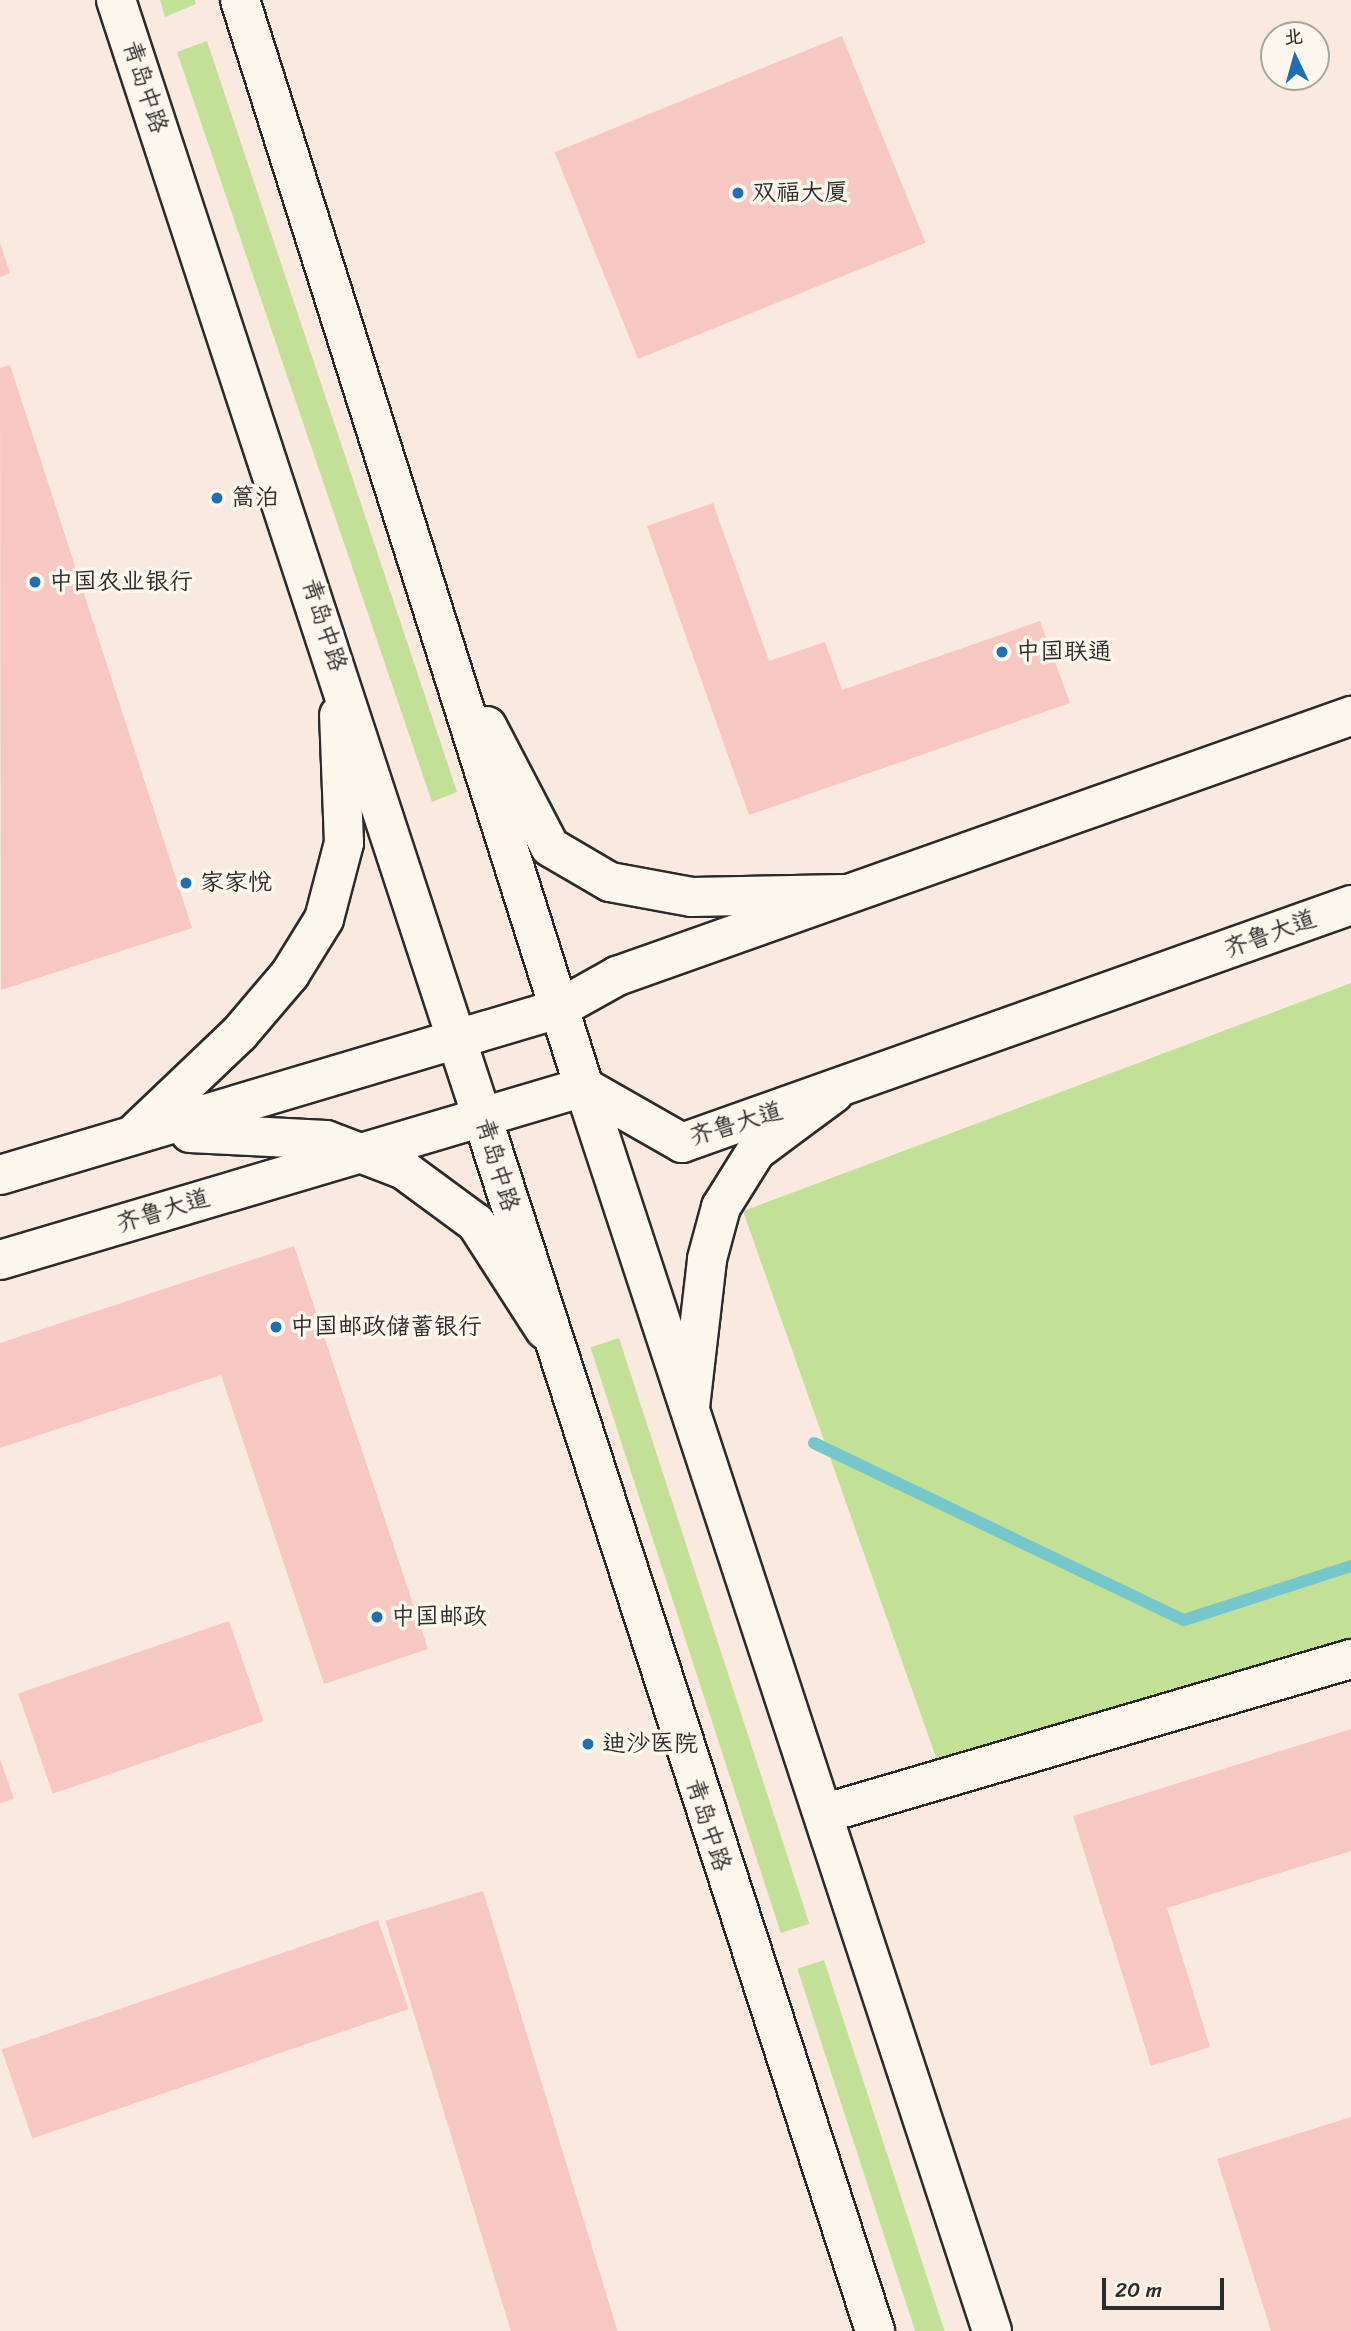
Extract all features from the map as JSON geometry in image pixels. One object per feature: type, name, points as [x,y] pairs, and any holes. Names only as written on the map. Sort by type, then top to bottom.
[{"type":"main road","name":"青岛中路","points":[[116,0],[338,666],[458,1039],[549,1336],[875,2331]]},
{"type":"main road","points":[[240,0],[558,1009],[827,1814],[992,2331]]},
{"type":"main road","points":[[439,635],[550,847],[610,882],[692,897],[862,893]]},
{"type":"main road","points":[[132,1136],[239,1034],[290,974],[324,919],[344,843],[338,666]]},
{"type":"main road","points":[[0,1175],[558,1009],[617,976],[862,893],[1351,716]]},
{"type":"main road","name":"齐鲁大道","points":[[0,1260],[584,1087],[682,1143],[835,1092],[1351,905]]},
{"type":"main road","points":[[690,1406],[707,1259],[721,1207],[756,1151],[835,1092]]},
{"type":"main road","points":[[132,1136],[228,1130],[326,1140],[404,1170],[476,1223],[549,1336]]},
{"type":"main road","points":[[827,1814],[1351,1659]]},
{"type":"green space","points":[[160,0],[195,0],[196,4],[165,17]]},
{"type":"green space","points":[[207,41],[457,792],[432,802],[177,52]]},
{"type":"green space","points":[[1351,983],[1351,1670],[944,1780],[743,1211]]},
{"type":"green space","points":[[619,1338],[809,1924],[781,1933],[590,1347]]},
{"type":"green space","points":[[824,1960],[945,2331],[915,2331],[797,1969]]},
{"type":"building","name":"双福大厦","points":[[842,36],[926,243],[638,359],[555,152]]},
{"type":"building","points":[[0,243],[10,273],[0,277]]},
{"type":"building","points":[[10,365],[192,928],[1,990],[0,368]]},
{"type":"building","name":"中国联通","points":[[713,503],[769,661],[825,642],[842,690],[1040,621],[1070,703],[749,815],[647,526]]},
{"type":"building","points":[[294,1246],[428,1649],[324,1684],[221,1375],[0,1448],[0,1343]]},
{"type":"building","points":[[229,1621],[264,1721],[53,1794],[18,1694]]},
{"type":"building","points":[[1351,1729],[1351,1851],[1167,1908],[1210,2047],[1151,2066],[1073,1816]]},
{"type":"building","points":[[0,1759],[14,1799],[0,1803]]},
{"type":"building","points":[[483,1891],[618,2331],[511,2331],[385,1921]]},
{"type":"building","points":[[378,1920],[409,2009],[32,2138],[2,2050]]},
{"type":"building","points":[[1351,2117],[1351,2331],[1271,2331],[1217,2159]]},
{"type":"waterway","points":[[814,1443],[1184,1620],[1351,1566]]},
{"type":"place","name":"双福大厦","points":[[738,193]]},
{"type":"place","name":"篙泊","points":[[217,498]]},
{"type":"place","name":"中国农业银行","points":[[35,582]]},
{"type":"place","name":"中国联通","points":[[1002,652]]},
{"type":"place","name":"家家悦","points":[[186,883]]},
{"type":"place","name":"中国邮政储蓄银行","points":[[276,1327]]},
{"type":"place","name":"中国邮政","points":[[377,1617]]},
{"type":"place","name":"迪沙医院","points":[[588,1744]]}]
